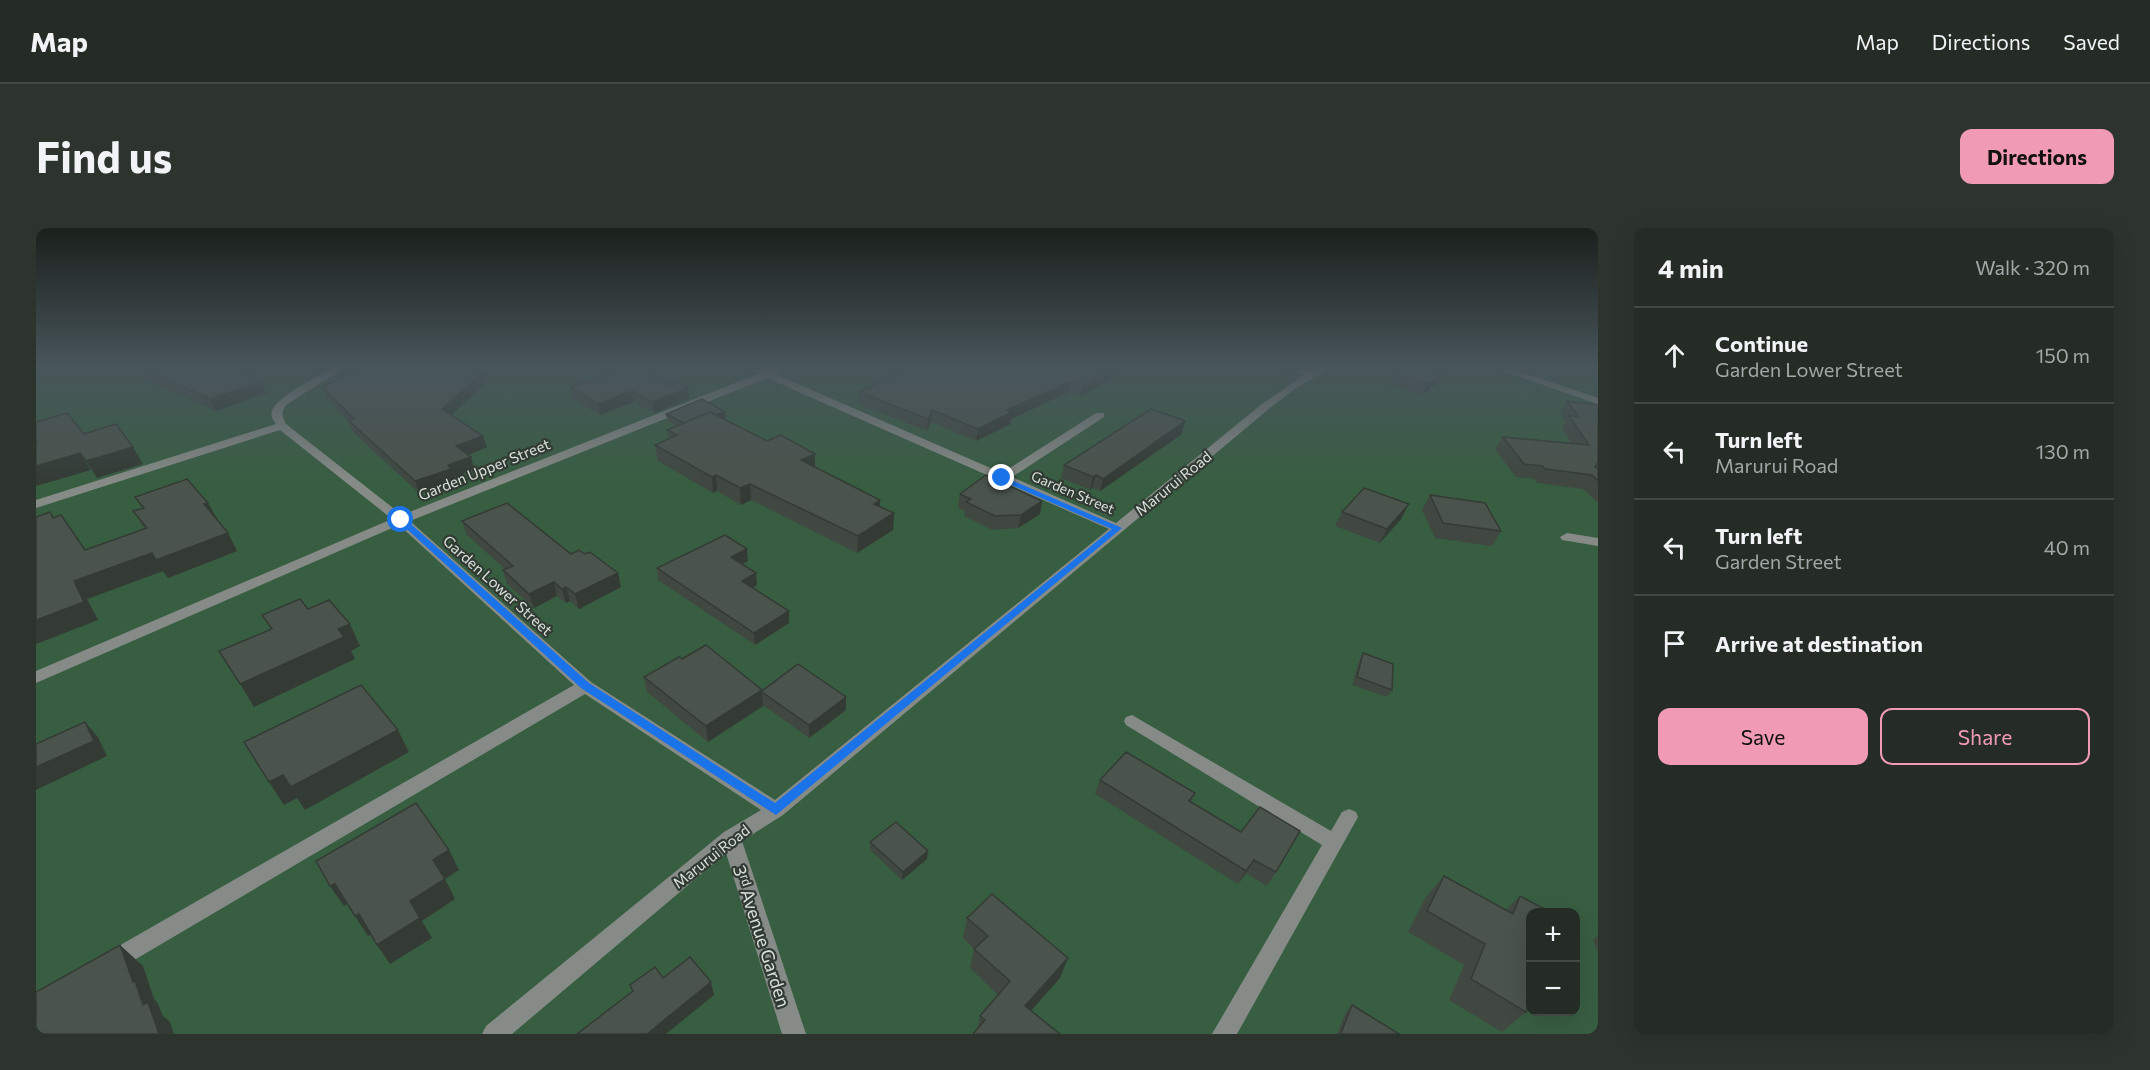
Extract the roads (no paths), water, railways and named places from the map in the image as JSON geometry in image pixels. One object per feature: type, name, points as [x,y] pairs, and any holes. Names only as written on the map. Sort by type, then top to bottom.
[{"type":"street","points":[[36,504],[282,426],[276,410],[280,406]]},
{"type":"street","name":"Garden Upper Street","points":[[36,677],[401,520],[688,406]]},
{"type":"street","name":"Garden Street","points":[[838,406],[1118,528]]},
{"type":"street","name":"Marurui Road","points":[[494,1034],[731,838],[776,810],[1267,406]]},
{"type":"street","points":[[1002,478],[1101,415]]},
{"type":"street","name":"Garden Lower Street","points":[[282,426],[401,520],[585,686],[776,810]]},
{"type":"street","points":[[1567,537],[1598,542]]},
{"type":"street","points":[[98,969],[585,686]]},
{"type":"street","points":[[1132,721],[1333,842]]},
{"type":"street","points":[[1224,1034],[1349,817]]},
{"type":"street","name":"3ʳᵈ Avenue Garden","points":[[731,838],[794,1034]]}]
